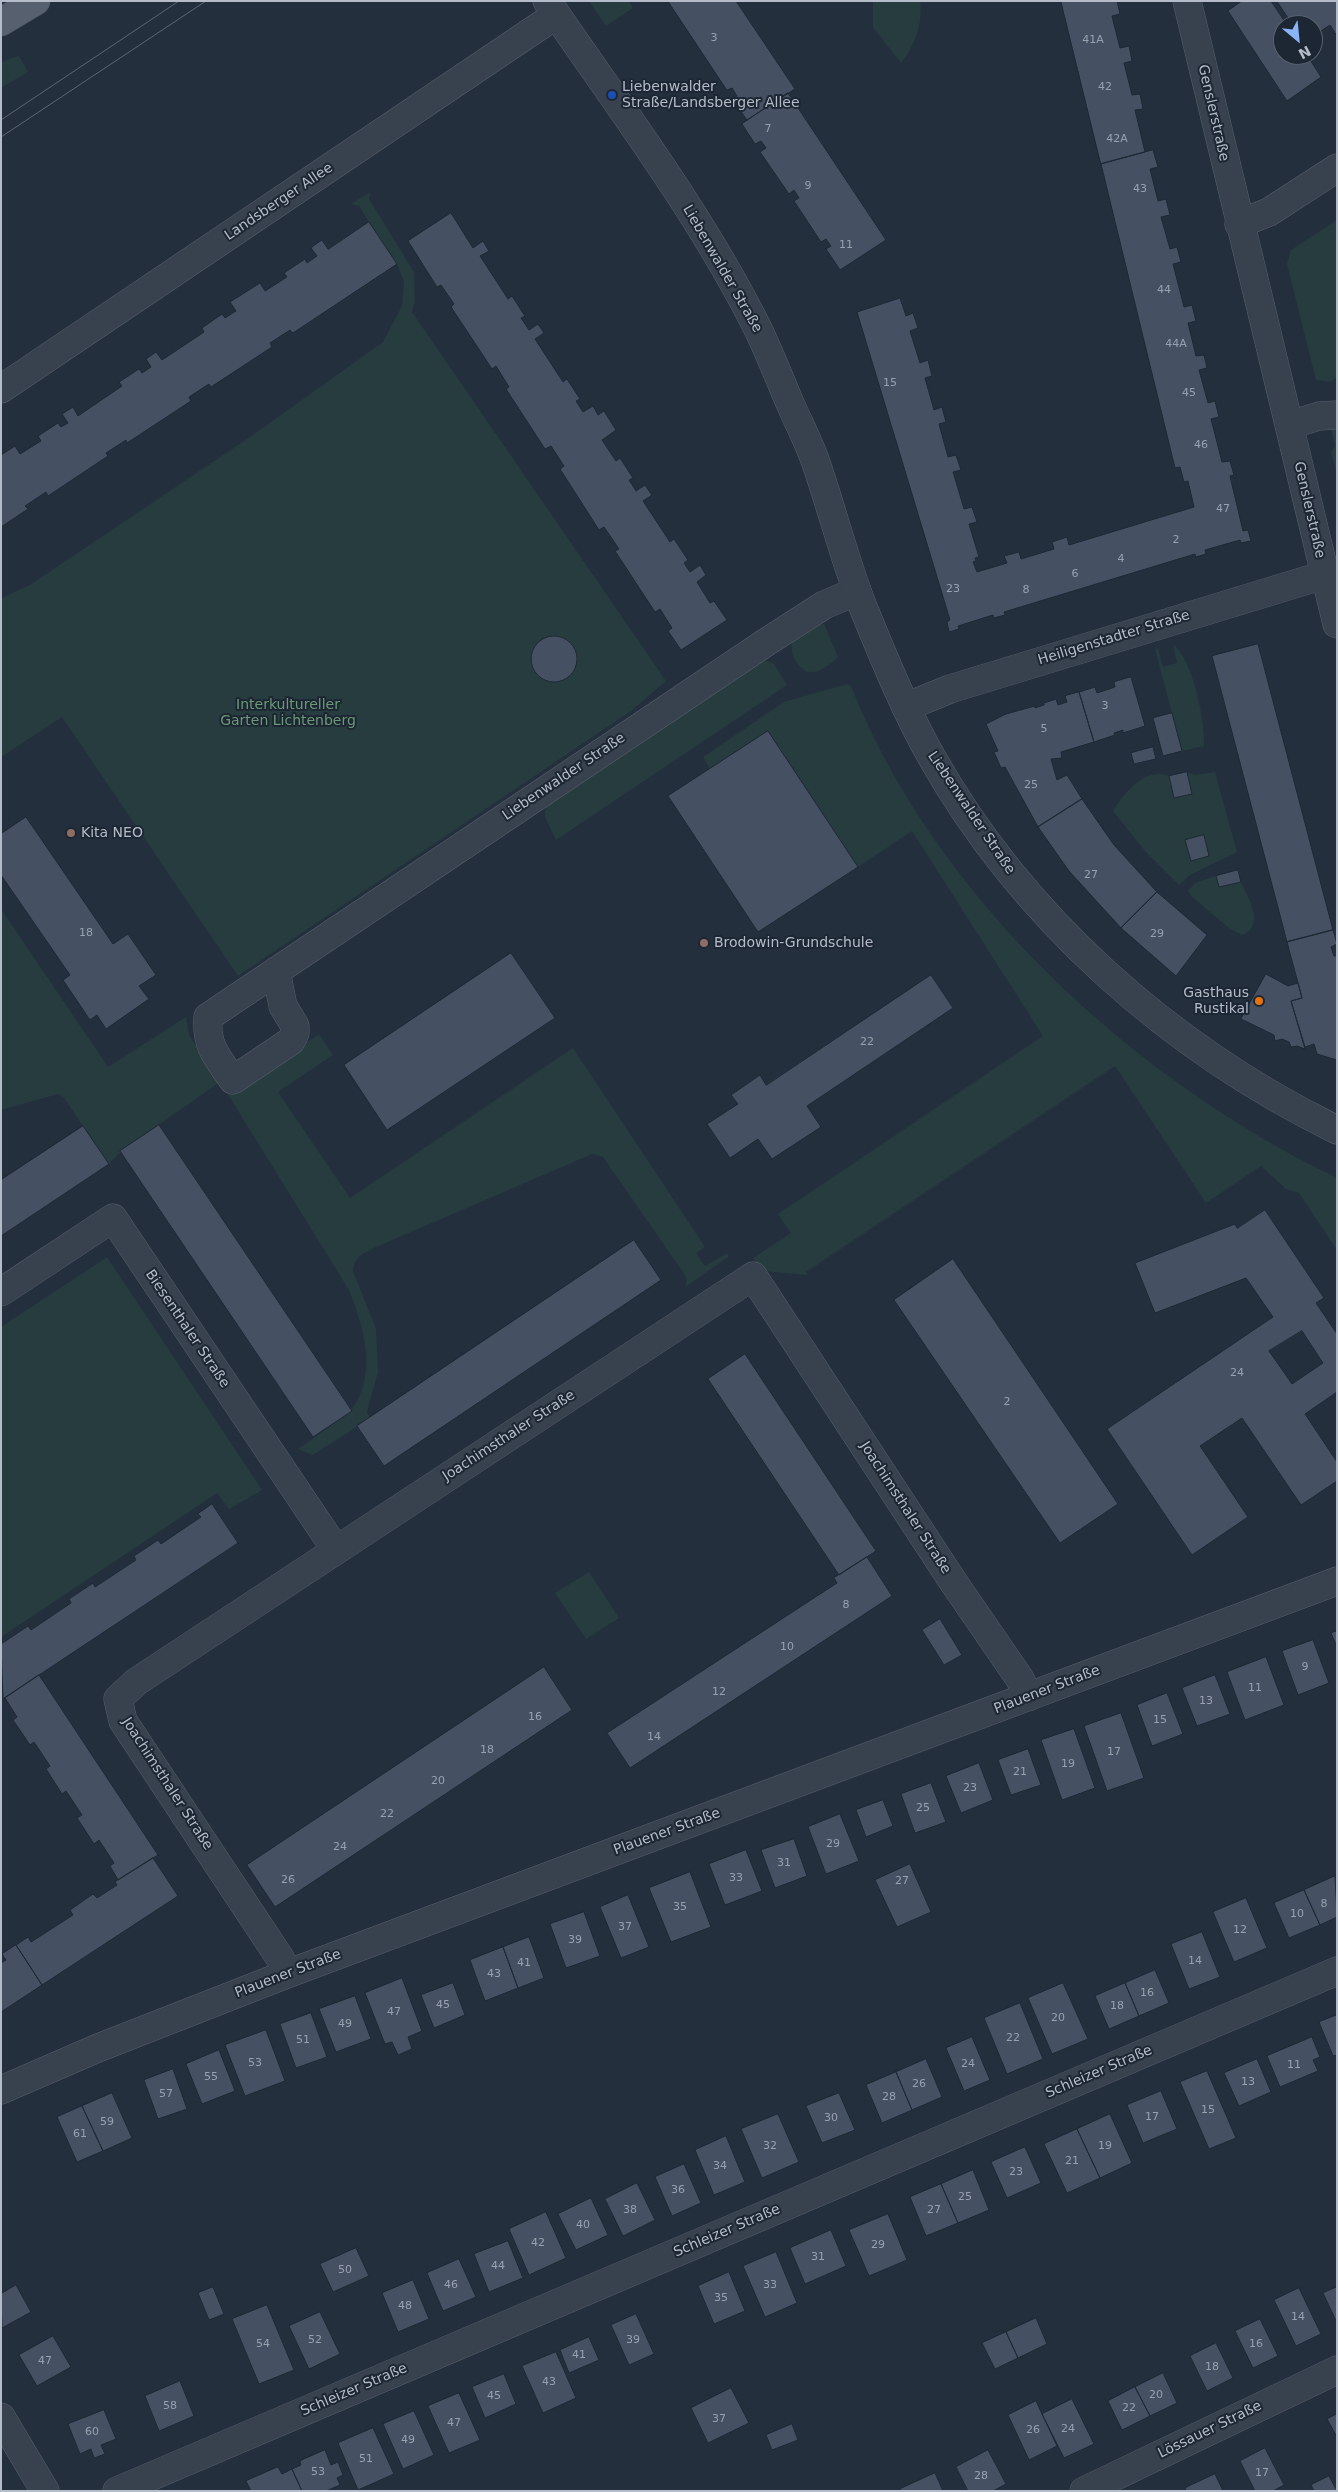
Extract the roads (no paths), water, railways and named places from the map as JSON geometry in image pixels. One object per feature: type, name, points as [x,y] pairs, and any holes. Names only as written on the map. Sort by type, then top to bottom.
[{"type":"main road","points":[[1,22],[36,1]]},
{"type":"street","name":"Genslerstraße","points":[[1187,1],[1239,224],[1290,424],[1337,624]]},
{"type":"street","name":"Landsberger Allee","points":[[1,389],[552,8]]},
{"type":"street","name":"Liebenwalder Straße","points":[[552,8],[704,235],[745,306],[816,461],[857,591],[906,707],[932,758],[989,845],[1038,907],[1087,957],[1142,1004],[1234,1073],[1290,1107],[1337,1130]]},
{"type":"street","points":[[1239,224],[1269,212],[1337,168]]},
{"type":"street","points":[[1290,424],[1319,416],[1337,415]]},
{"type":"street","name":"Heiligenstadter Straße","points":[[906,707],[950,689],[1324,575]]},
{"type":"street","name":"Liebenwalder Straße","points":[[276,972],[765,643],[824,605],[857,591]]},
{"type":"street","name":"Biesenthaler Straße","points":[[1,1292],[113,1218],[336,1550]]},
{"type":"street","name":"Joachimsthaler Straße","points":[[287,1974],[280,1958],[123,1722],[118,1699],[136,1682],[753,1276],[949,1575],[1020,1678],[1028,1697]]},
{"type":"street","name":"Plauener Straße","points":[[1,2090],[98,2048],[287,1974],[1337,1581]]},
{"type":"street","name":"Schleizer Straße","points":[[117,2491],[1337,1971]]},
{"type":"street","name":"Lössauer Straße","points":[[1084,2491],[1337,2370]]},
{"type":"street","points":[[1,2417],[45,2491]]},
{"type":"tram line","points":[[1,120],[179,1]]},
{"type":"tram line","points":[[1,137],[206,1]]},
{"type":"place","name":"Liebenwalder Straße/Landsberger Allee","points":[[612,95]]},
{"type":"place","name":"Kita NEO","points":[[71,833]]},
{"type":"place","name":"Brodowin-Grundschule","points":[[704,943]]},
{"type":"place","name":"Gasthaus Rustikal","points":[[1259,1001]]},
{"type":"park label","name":"Interkultureller Garten Lichtenberg","points":[[288,714]]}]
